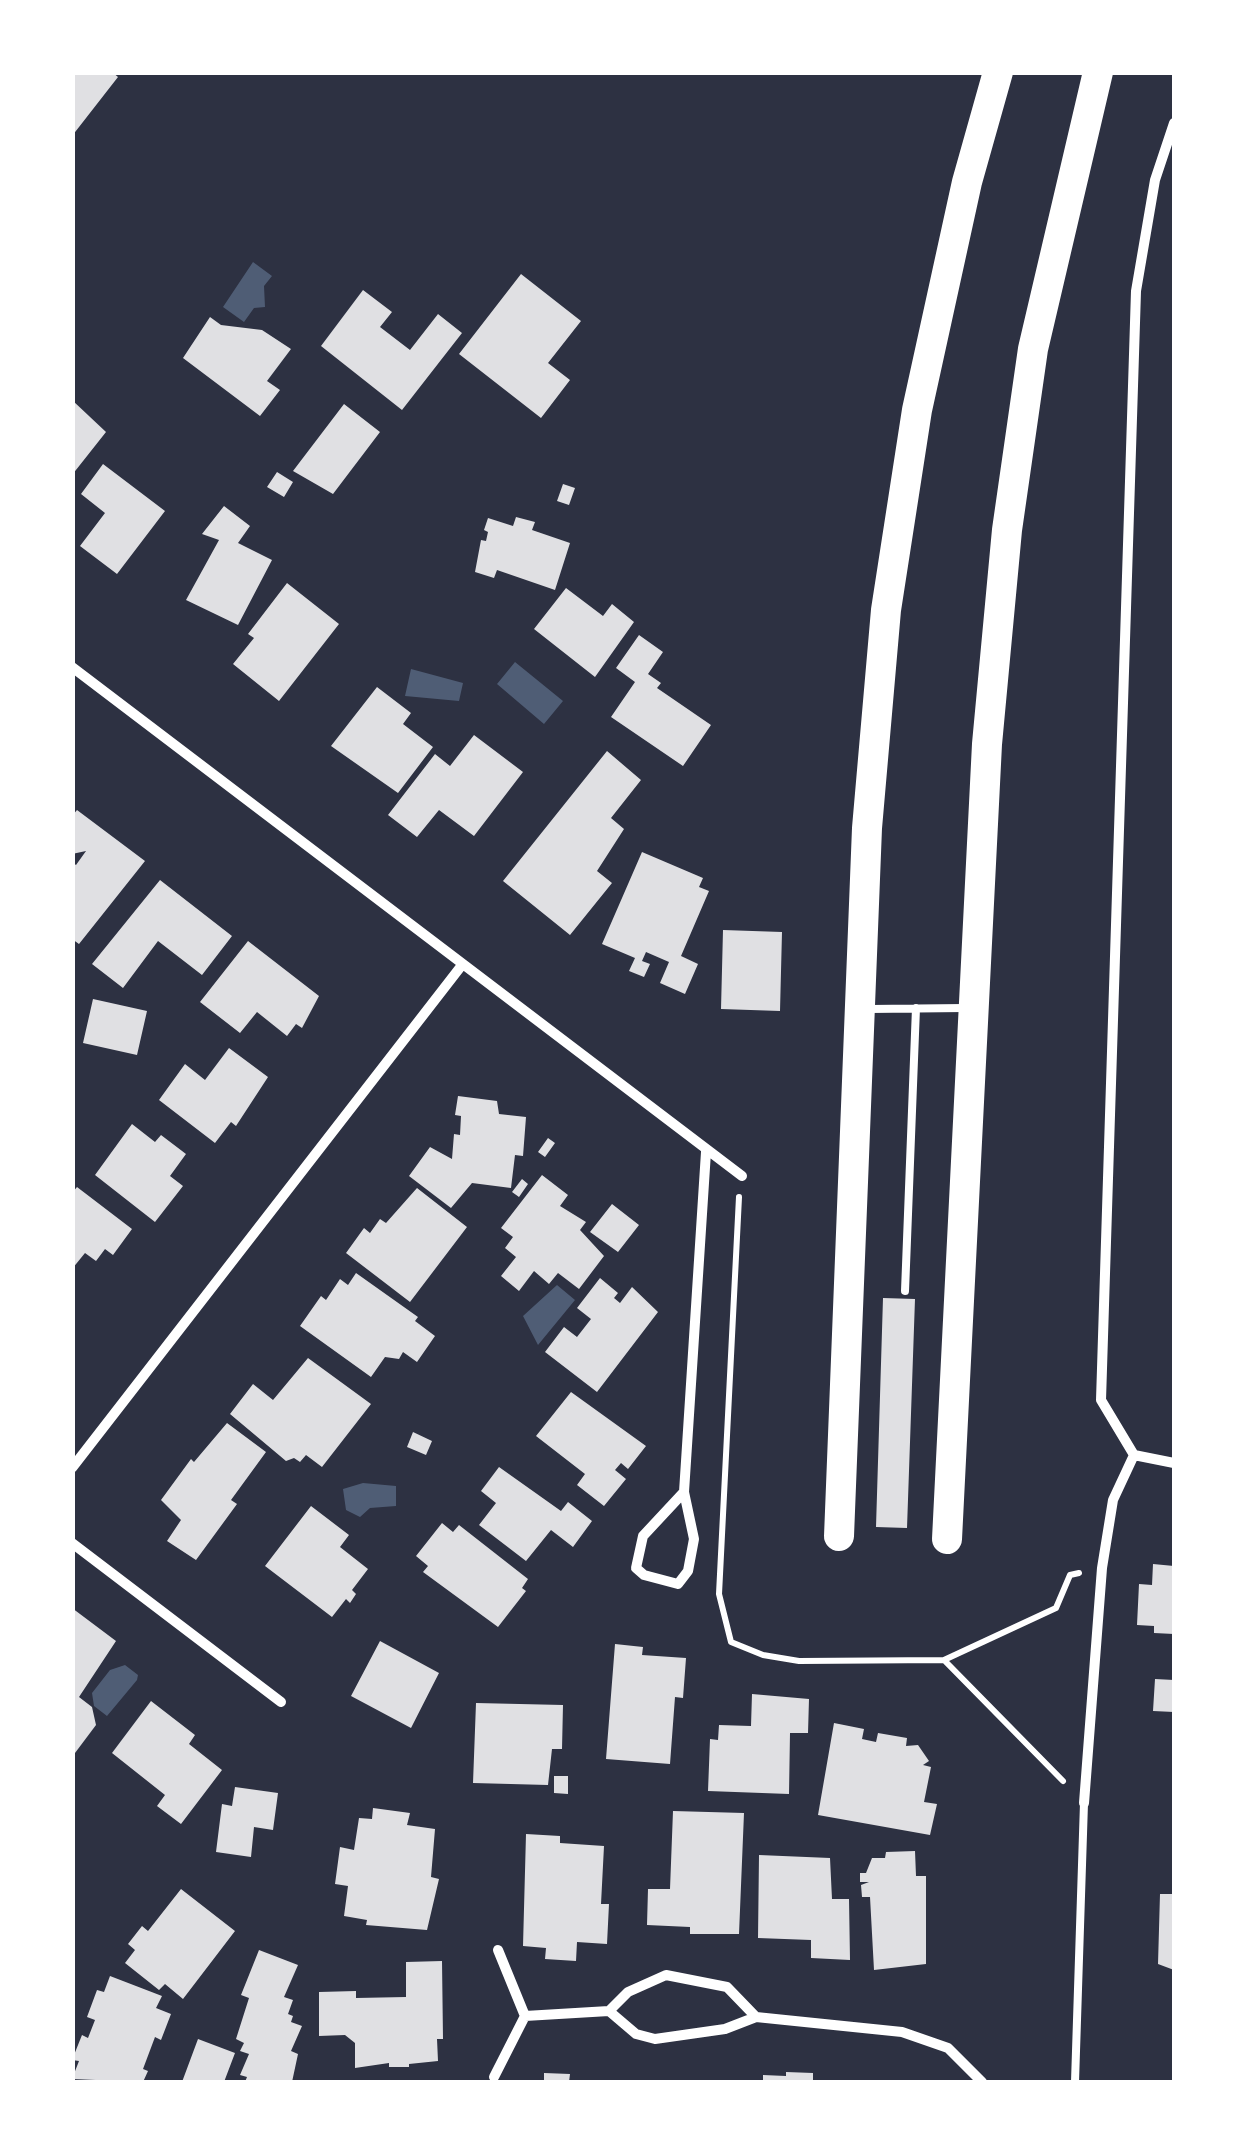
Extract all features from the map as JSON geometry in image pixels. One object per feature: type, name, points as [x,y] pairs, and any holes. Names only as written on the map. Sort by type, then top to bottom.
[{"type":"highway","points":[[839,1536],[867,828],[886,610],[917,410],[967,182],[998,72]]},
{"type":"highway","points":[[947,1539],[987,744],[1007,530],[1033,349],[1098,72]]},
{"type":"street","points":[[1174,123],[1155,180],[1136,291],[1101,1400],[1134,1455],[1174,1463]]},
{"type":"street","points":[[72,668],[742,1176]]},
{"type":"street","points":[[72,1468],[462,965]]},
{"type":"street","points":[[684,1492],[643,1536],[636,1568],[644,1575],[678,1584],[688,1571],[694,1539],[684,1492],[706,1152]]},
{"type":"street","points":[[1084,1803],[1102,1568],[1113,1500],[1134,1455]]},
{"type":"street","points":[[72,1543],[280,1702]]},
{"type":"street","points":[[494,2077],[525,2016],[498,1950]]},
{"type":"street","points":[[525,2016],[610,2011],[628,1992],[666,1975],[727,1987],[756,2017]]},
{"type":"street","points":[[610,2011],[636,2034],[656,2038],[724,2029],[756,2017],[902,2032],[948,2048],[982,2082]]},
{"type":"lane","points":[[905,1292],[916,1008]]},
{"type":"lane","points":[[860,1009],[974,1008]]},
{"type":"lane","points":[[1075,2082],[1080,2032],[1084,1803]]},
{"type":"path","points":[[944,1660],[1056,1608],[1070,1575],[1102,1568]]},
{"type":"water","points":[[253,262],[272,276],[264,286],[265,307],[254,308],[244,322],[223,307]]},
{"type":"water","points":[[515,662],[563,701],[544,724],[497,684]]},
{"type":"water","points":[[411,669],[463,683],[459,701],[405,696]]},
{"type":"water","points":[[557,1285],[575,1300],[538,1345],[523,1316]]},
{"type":"water","points":[[363,1483],[396,1486],[396,1506],[370,1508],[360,1517],[346,1510],[343,1489]]},
{"type":"water","points":[[125,1665],[138,1675],[137,1680],[107,1716],[94,1706],[92,1693],[110,1670]]},
{"type":"building","points":[[72,72],[112,72],[118,77],[72,136]]},
{"type":"building","points":[[521,274],[581,321],[548,363],[570,380],[541,418],[459,354]]},
{"type":"building","points":[[363,290],[392,312],[380,327],[410,350],[438,314],[462,333],[402,410],[321,346]]},
{"type":"building","points":[[210,317],[221,325],[262,330],[291,349],[267,381],[280,390],[260,416],[183,358]]},
{"type":"building","points":[[72,400],[106,432],[72,475]]},
{"type":"building","points":[[344,404],[380,432],[333,494],[293,471]]},
{"type":"building","points":[[103,464],[165,511],[117,574],[80,546],[105,513],[81,494]]},
{"type":"building","points":[[277,472],[293,482],[284,497],[267,487]]},
{"type":"building","points":[[563,484],[575,488],[569,505],[557,501]]},
{"type":"building","points":[[224,506],[250,526],[238,543],[272,560],[238,625],[186,600],[219,540],[202,534]]},
{"type":"building","points":[[516,517],[535,522],[532,530],[570,543],[555,590],[497,570],[494,578],[475,572],[481,540],[486,541],[488,518],[513,526]]},
{"type":"building","points":[[287,583],[339,624],[279,701],[233,664],[254,638],[248,634]]},
{"type":"building","points":[[566,588],[603,616],[612,604],[634,622],[595,677],[534,629]]},
{"type":"building","points":[[639,635],[663,652],[648,674],[661,683],[657,688],[711,725],[683,766],[611,717],[635,682],[616,668]]},
{"type":"building","points":[[377,687],[411,713],[403,724],[433,747],[398,793],[331,746]]},
{"type":"building","points":[[474,735],[523,772],[474,836],[439,810],[417,837],[388,815],[435,754],[450,766]]},
{"type":"building","points":[[607,751],[641,780],[611,818],[624,829],[597,871],[612,883],[570,935],[503,881]]},
{"type":"building","points":[[77,810],[145,861],[79,944],[72,939],[72,862],[76,865],[86,851],[72,854],[72,816]]},
{"type":"building","points":[[642,852],[703,878],[699,887],[709,891],[681,956],[698,964],[685,994],[660,983],[669,962],[646,952],[642,961],[650,964],[644,977],[629,971],[635,958],[602,944]]},
{"type":"building","points":[[160,880],[232,936],[202,975],[158,941],[123,988],[92,964]]},
{"type":"building","points":[[723,930],[782,932],[780,1011],[721,1009]]},
{"type":"building","points":[[248,941],[319,996],[302,1028],[296,1024],[287,1036],[257,1012],[240,1033],[200,1002]]},
{"type":"building","points":[[93,999],[147,1011],[137,1055],[83,1043]]},
{"type":"building","points":[[229,1048],[268,1077],[236,1126],[231,1122],[215,1143],[159,1100],[185,1064],[205,1080]]},
{"type":"building","points":[[458,1096],[497,1101],[499,1114],[526,1117],[523,1156],[515,1155],[511,1188],[472,1183],[451,1208],[409,1176],[430,1147],[452,1159],[454,1134],[460,1135],[461,1116],[455,1115]]},
{"type":"building","points":[[132,1124],[155,1142],[161,1135],[186,1154],[170,1176],[183,1186],[155,1222],[95,1175]]},
{"type":"building","points":[[548,1138],[555,1143],[545,1157],[538,1152]]},
{"type":"building","points":[[542,1175],[568,1195],[560,1206],[586,1222],[580,1230],[604,1256],[579,1289],[558,1273],[549,1284],[534,1271],[519,1291],[501,1276],[516,1257],[505,1248],[513,1237],[501,1228]]},
{"type":"building","points":[[522,1179],[528,1184],[519,1197],[512,1192]]},
{"type":"building","points":[[77,1187],[132,1229],[113,1255],[105,1249],[96,1261],[85,1253],[72,1269],[72,1193]]},
{"type":"building","points":[[417,1188],[467,1227],[410,1302],[346,1253],[364,1228],[370,1233],[380,1219],[386,1223]]},
{"type":"building","points":[[612,1204],[639,1225],[618,1252],[590,1232]]},
{"type":"building","points":[[356,1273],[418,1317],[415,1321],[435,1336],[417,1362],[403,1352],[399,1359],[385,1357],[371,1377],[300,1326],[321,1296],[326,1300],[340,1279],[348,1285]]},
{"type":"building","points":[[600,1278],[618,1293],[614,1298],[620,1303],[632,1287],[658,1312],[597,1392],[545,1352],[564,1327],[577,1337],[591,1319],[577,1308]]},
{"type":"building","points":[[883,1298],[915,1299],[907,1528],[876,1527]]},
{"type":"building","points":[[308,1358],[371,1404],[322,1467],[306,1455],[300,1462],[294,1458],[286,1461],[230,1414],[253,1384],[273,1400]]},
{"type":"building","points":[[571,1392],[646,1446],[628,1469],[621,1463],[615,1470],[626,1479],[604,1506],[577,1485],[585,1474],[536,1436]]},
{"type":"building","points":[[227,1423],[266,1452],[231,1500],[237,1504],[196,1560],[167,1541],[181,1520],[161,1500],[191,1459],[194,1462]]},
{"type":"building","points":[[413,1432],[432,1441],[426,1455],[407,1447]]},
{"type":"building","points":[[499,1467],[561,1511],[568,1502],[592,1521],[573,1547],[551,1530],[526,1561],[479,1525],[496,1503],[481,1491]]},
{"type":"building","points":[[311,1506],[349,1535],[340,1547],[368,1569],[352,1590],[356,1594],[350,1603],[346,1599],[332,1617],[265,1566]]},
{"type":"building","points":[[442,1523],[453,1532],[459,1525],[528,1579],[522,1588],[526,1591],[498,1627],[423,1572],[428,1566],[416,1556]]},
{"type":"building","points":[[1153,1564],[1174,1566],[1174,1634],[1154,1633],[1154,1626],[1137,1625],[1139,1584],[1152,1585]]},
{"type":"building","points":[[72,1608],[116,1641],[79,1697],[92,1707],[96,1725],[72,1757]]},
{"type":"building","points":[[380,1641],[439,1673],[411,1728],[351,1696]]},
{"type":"building","points":[[615,1644],[643,1647],[642,1655],[686,1658],[683,1698],[675,1697],[670,1764],[606,1759]]},
{"type":"building","points":[[1155,1679],[1174,1680],[1174,1712],[1153,1711]]},
{"type":"building","points":[[752,1694],[809,1699],[808,1733],[790,1733],[789,1794],[708,1791],[710,1739],[718,1740],[719,1725],[751,1726]]},
{"type":"building","points":[[151,1701],[195,1735],[189,1744],[222,1770],[181,1824],[157,1806],[165,1795],[112,1753]]},
{"type":"building","points":[[476,1703],[563,1705],[562,1749],[552,1749],[548,1785],[473,1783]]},
{"type":"building","points":[[834,1723],[864,1729],[862,1739],[876,1742],[878,1733],[907,1738],[906,1746],[918,1745],[929,1761],[923,1765],[931,1767],[924,1802],[937,1804],[930,1835],[818,1815]]},
{"type":"building","points":[[554,1776],[568,1776],[568,1794],[554,1793]]},
{"type":"building","points":[[235,1787],[278,1793],[273,1830],[254,1827],[251,1857],[216,1852],[222,1804],[232,1806]]},
{"type":"building","points":[[373,1808],[410,1813],[407,1825],[435,1829],[431,1877],[439,1879],[427,1930],[366,1925],[367,1920],[344,1916],[348,1886],[335,1884],[340,1847],[354,1850],[359,1818],[372,1819]]},
{"type":"building","points":[[673,1811],[744,1813],[739,1934],[690,1934],[690,1927],[647,1925],[648,1889],[670,1889]]},
{"type":"building","points":[[526,1834],[560,1836],[560,1843],[604,1846],[601,1904],[609,1904],[607,1944],[577,1942],[576,1961],[545,1959],[546,1948],[523,1946]]},
{"type":"building","points":[[915,1851],[916,1876],[926,1876],[926,1964],[874,1970],[870,1897],[862,1897],[861,1885],[869,1882],[860,1882],[860,1873],[866,1873],[872,1858],[885,1858],[886,1852]]},
{"type":"building","points":[[759,1855],[830,1858],[832,1899],[849,1899],[850,1960],[811,1958],[811,1940],[758,1938]]},
{"type":"building","points":[[181,1889],[235,1931],[183,1999],[165,1984],[159,1990],[125,1963],[135,1950],[128,1944],[142,1926],[148,1931]]},
{"type":"building","points":[[1160,1894],[1174,1894],[1174,1970],[1158,1964]]},
{"type":"building","points":[[259,1950],[298,1965],[284,1997],[293,2000],[288,2014],[293,2016],[291,2022],[302,2026],[291,2051],[298,2054],[292,2082],[245,2082],[247,2077],[240,2075],[249,2054],[240,2051],[244,2043],[236,2039],[249,1998],[241,1995]]},
{"type":"building","points":[[442,1961],[443,2039],[437,2039],[438,2061],[409,2067],[389,2067],[389,2063],[355,2068],[355,2043],[345,2035],[319,2036],[319,1992],[356,1991],[356,1998],[406,1997],[406,1962]]},
{"type":"building","points":[[110,1976],[162,1996],[156,2008],[171,2014],[161,2040],[155,2037],[143,2069],[148,2071],[143,2082],[72,2079],[79,2061],[72,2060],[82,2035],[88,2038],[95,2020],[87,2017],[97,1990],[104,1992]]},
{"type":"building","points":[[198,2039],[235,2053],[224,2082],[182,2082]]},
{"type":"building","points":[[786,2072],[813,2073],[813,2082],[763,2082],[763,2075],[786,2076]]},
{"type":"building","points":[[544,2073],[570,2074],[569,2082],[544,2082]]}]
